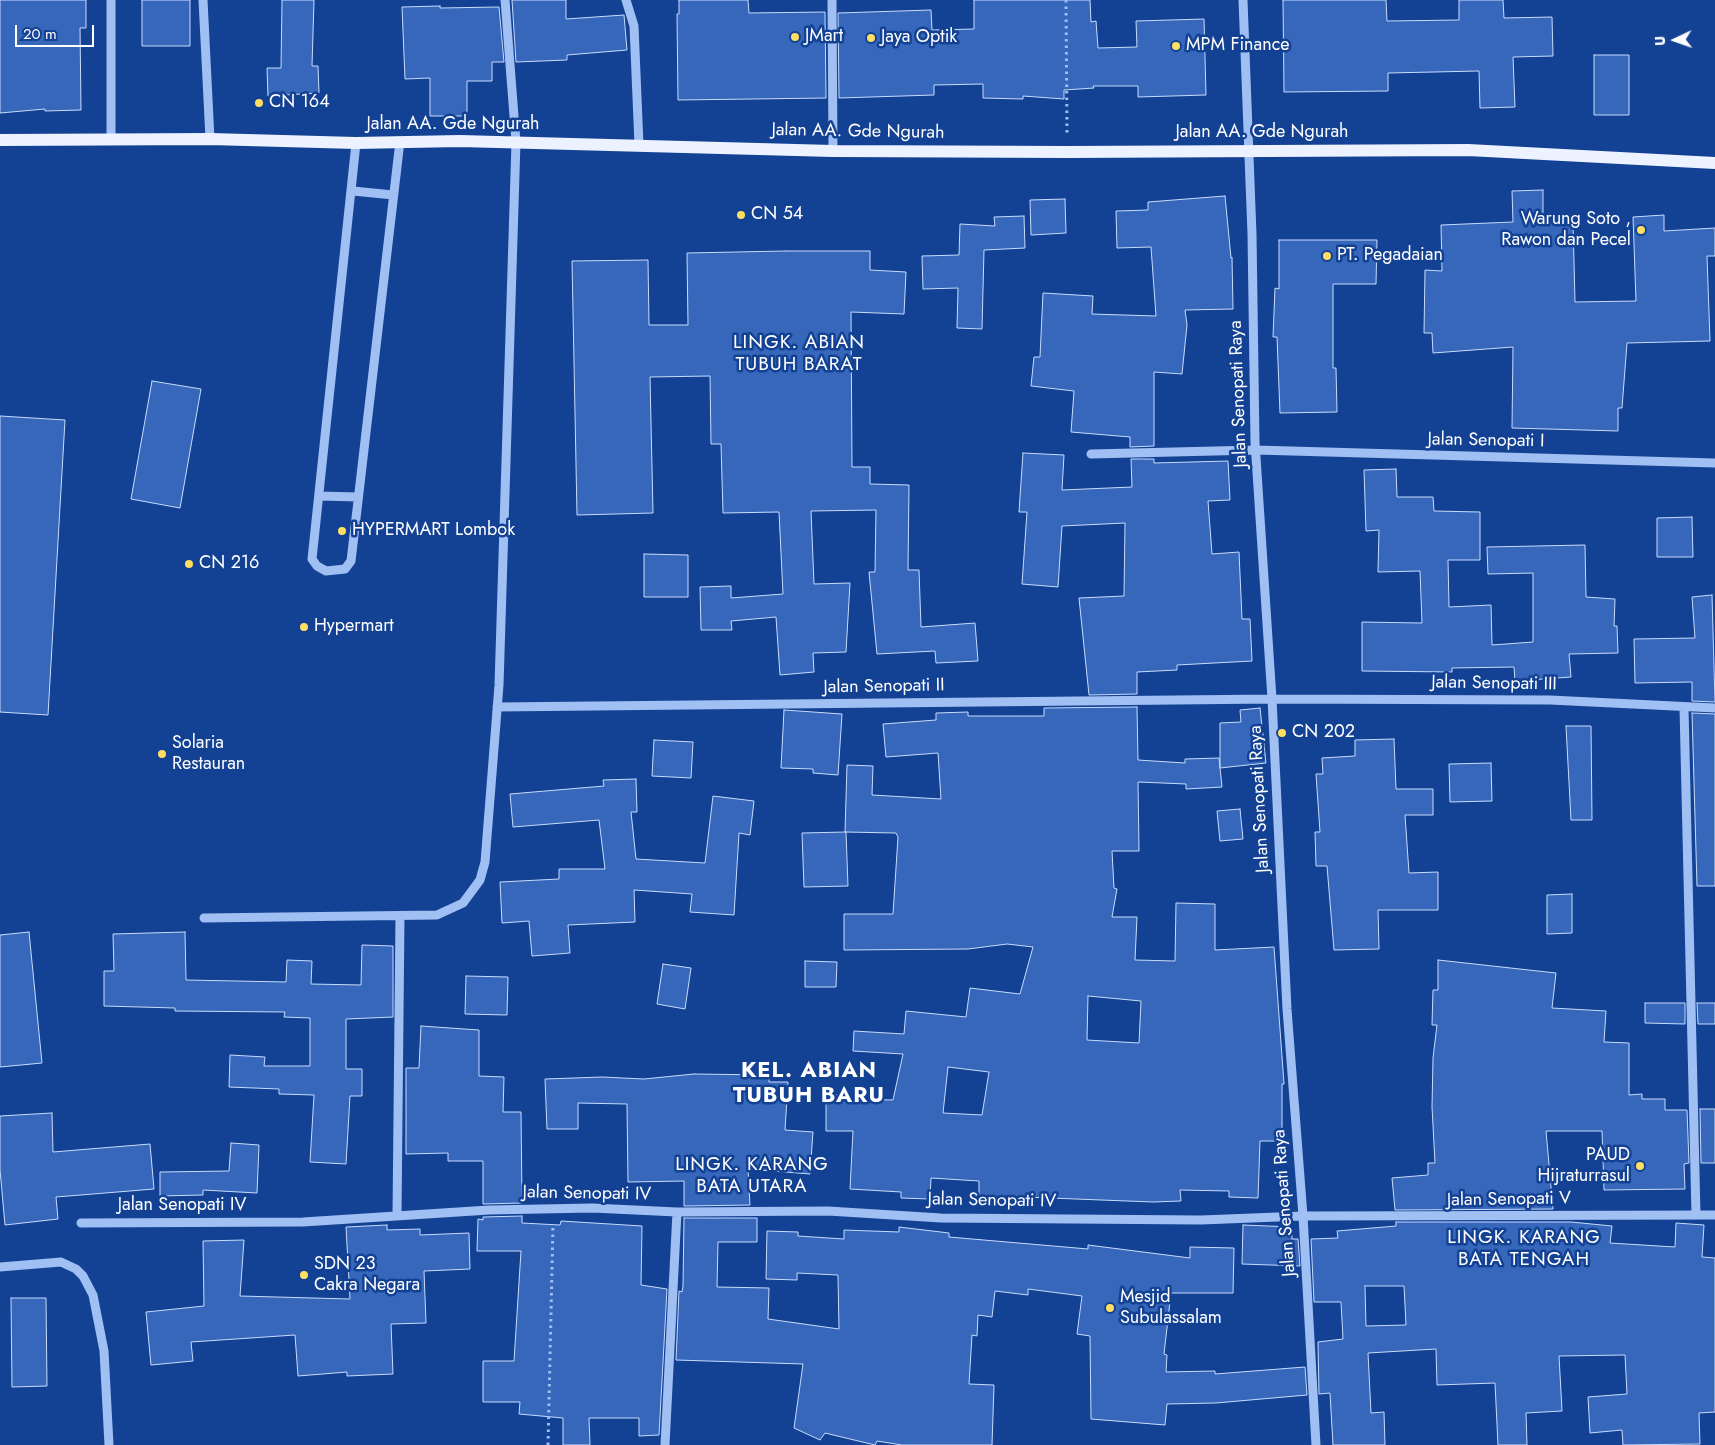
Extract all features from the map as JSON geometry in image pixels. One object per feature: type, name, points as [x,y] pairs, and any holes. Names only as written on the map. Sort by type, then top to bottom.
[{"type":"main road","name":"Jalan AA. Gde Ngurah","points":[[0,140],[210,139],[356,142],[516,142],[833,151],[1468,150],[1715,163]]},
{"type":"street","points":[[111,0],[112,140]]},
{"type":"street","points":[[203,0],[210,139]]},
{"type":"street","points":[[204,918],[400,916],[446,912],[463,903],[480,880],[485,862],[497,707],[516,142],[505,0]]},
{"type":"street","points":[[626,0],[634,26],[638,145]]},
{"type":"street","points":[[832,0],[833,151]]},
{"type":"street","name":"Jalan Senopati Raya","points":[[1243,0],[1256,450],[1272,699],[1286,1009],[1303,1216],[1316,1445]]},
{"type":"street","points":[[356,142],[353,192],[312,559],[317,566],[326,572],[345,569],[350,561],[392,195],[400,141]]},
{"type":"street","points":[[353,192],[392,195]]},
{"type":"street","name":"Jalan Senopati I","points":[[1092,454],[1256,450],[1715,462]]},
{"type":"street","points":[[318,496],[358,497]]},
{"type":"street","name":"Jalan Senopati II","points":[[497,707],[1272,699]]},
{"type":"street","name":"Jalan Senopati III","points":[[1272,699],[1550,700],[1684,708],[1715,708]]},
{"type":"street","points":[[1684,708],[1696,1215]]},
{"type":"street","points":[[397,1215],[400,916]]},
{"type":"street","name":"Jalan Senopati IV","points":[[81,1223],[303,1222],[397,1215],[554,1209],[677,1212],[828,1211],[941,1218],[1200,1220],[1303,1216]]},
{"type":"street","points":[[665,1445],[677,1212]]},
{"type":"street","name":"Jalan Senopati V","points":[[1303,1216],[1715,1215]]},
{"type":"street","points":[[0,1266],[61,1262],[76,1268],[83,1276],[93,1295],[104,1351],[109,1445]]},
{"type":"path","points":[[1066,0],[1067,152]]},
{"type":"path","points":[[548,1445],[554,1209]]},
{"type":"building","points":[[0,0],[86,0],[86,28],[80,28],[81,110],[45,111],[45,109],[0,113]]},
{"type":"building","points":[[142,0],[190,0],[190,46],[142,46]]},
{"type":"building","points":[[282,0],[314,0],[312,66],[318,66],[319,93],[268,96],[267,68],[281,68]]},
{"type":"building","points":[[512,0],[566,0],[566,19],[624,15],[627,50],[567,55],[567,60],[516,62]]},
{"type":"building","points":[[679,0],[748,0],[749,13],[825,12],[826,98],[678,100],[677,14],[679,14]]},
{"type":"building","points":[[974,0],[1090,0],[1091,22],[1096,21],[1098,48],[1137,47],[1136,21],[1204,19],[1206,95],[1138,97],[1138,86],[1093,86],[1094,88],[1064,90],[1064,99],[1023,96],[1023,99],[983,98],[983,84],[934,85],[934,95],[839,98],[838,13],[931,10],[932,30],[974,29]]},
{"type":"building","points":[[1283,0],[1386,0],[1387,21],[1459,20],[1459,0],[1503,0],[1504,18],[1552,17],[1553,56],[1513,57],[1515,107],[1480,108],[1479,71],[1388,73],[1388,91],[1284,92]]},
{"type":"building","points":[[440,6],[440,8],[499,7],[504,62],[492,62],[492,81],[467,81],[467,116],[430,116],[430,78],[405,79],[402,7]]},
{"type":"building","points":[[1594,55],[1629,55],[1629,115],[1594,115]]},
{"type":"building","points":[[1543,190],[1543,220],[1573,221],[1575,302],[1636,301],[1633,217],[1664,215],[1664,231],[1715,228],[1715,256],[1707,256],[1710,341],[1627,343],[1622,408],[1618,408],[1618,431],[1512,428],[1513,347],[1433,353],[1432,333],[1424,333],[1425,270],[1442,271],[1441,225],[1513,222],[1512,191]]},
{"type":"building","points":[[1225,196],[1232,257],[1233,309],[1185,310],[1187,325],[1182,374],[1154,372],[1154,446],[1130,447],[1130,437],[1071,432],[1074,391],[1031,386],[1034,357],[1040,357],[1043,293],[1093,296],[1092,314],[1156,316],[1151,247],[1117,248],[1116,211],[1148,210],[1148,202]]},
{"type":"building","points":[[1065,199],[1066,233],[1031,235],[1030,200]]},
{"type":"building","points":[[1024,216],[1025,248],[984,250],[982,329],[957,328],[958,288],[923,289],[922,256],[959,255],[960,224],[995,226],[994,217]]},
{"type":"building","points":[[1279,240],[1377,240],[1376,284],[1333,284],[1333,368],[1336,368],[1337,412],[1280,413],[1277,337],[1273,337],[1275,288],[1279,289]]},
{"type":"building","points":[[870,251],[870,270],[906,272],[904,314],[851,312],[852,467],[870,467],[870,484],[909,485],[908,570],[919,570],[921,627],[975,623],[978,661],[936,663],[935,651],[877,654],[869,572],[875,572],[876,510],[811,511],[814,584],[850,583],[846,652],[813,653],[814,672],[780,675],[776,617],[731,621],[732,630],[701,630],[700,587],[731,586],[731,598],[783,594],[779,512],[723,513],[721,444],[711,444],[710,376],[650,377],[653,513],[577,515],[572,261],[648,260],[649,325],[688,325],[687,253]]},
{"type":"building","points":[[152,381],[201,389],[180,508],[131,499]]},
{"type":"building","points":[[0,416],[65,420],[48,715],[0,712]]},
{"type":"building","points":[[1023,453],[1064,455],[1062,490],[1132,487],[1131,459],[1154,459],[1154,463],[1228,461],[1230,500],[1208,501],[1212,554],[1239,552],[1242,619],[1250,619],[1252,661],[1177,665],[1177,670],[1137,672],[1137,694],[1089,695],[1079,598],[1124,596],[1125,523],[1062,526],[1058,587],[1022,584],[1027,512],[1019,512]]},
{"type":"building","points":[[1396,469],[1397,497],[1433,497],[1434,511],[1480,512],[1480,560],[1448,560],[1449,607],[1491,605],[1492,645],[1533,642],[1533,573],[1488,574],[1487,547],[1585,545],[1586,597],[1615,599],[1614,626],[1617,626],[1618,653],[1569,654],[1571,677],[1515,681],[1514,667],[1452,668],[1452,672],[1362,671],[1362,622],[1422,623],[1420,571],[1378,572],[1379,530],[1366,531],[1364,470]]},
{"type":"building","points":[[1692,517],[1693,557],[1657,557],[1657,518]]},
{"type":"building","points":[[644,554],[688,555],[688,597],[644,597]]},
{"type":"building","points":[[1712,595],[1715,702],[1692,701],[1692,682],[1635,683],[1634,639],[1695,638],[1692,597]]},
{"type":"building","points":[[1137,707],[1138,760],[1185,763],[1185,759],[1219,758],[1222,787],[1186,789],[1186,784],[1138,782],[1139,851],[1112,851],[1114,888],[1117,889],[1112,917],[1137,917],[1135,960],[1175,961],[1176,903],[1215,904],[1215,950],[1274,947],[1284,1084],[1282,1084],[1282,1141],[1260,1141],[1258,1198],[1229,1197],[1229,1191],[1180,1190],[1181,1201],[1153,1202],[1024,1197],[979,1199],[979,1181],[931,1178],[930,1199],[901,1198],[901,1192],[850,1189],[853,1131],[826,1131],[826,1095],[848,1095],[848,1099],[893,1100],[903,1054],[853,1051],[854,1031],[904,1034],[906,1011],[966,1017],[970,988],[1020,994],[1033,947],[1007,944],[968,949],[844,950],[844,914],[893,914],[898,837],[896,833],[845,832],[847,765],[873,766],[872,795],[941,799],[938,753],[886,757],[883,724],[936,720],[936,713],[968,712],[968,716],[1044,716],[1044,708]],"holes":[[[1088,996],[1141,1001],[1139,1043],[1087,1040]],[[948,1067],[989,1072],[982,1115],[943,1113]]]},
{"type":"building","points":[[1260,708],[1266,763],[1220,768],[1220,723],[1241,722],[1240,710]]},
{"type":"building","points":[[784,710],[842,714],[838,775],[813,773],[813,769],[781,768]]},
{"type":"building","points":[[1692,713],[1715,714],[1715,886],[1697,886]]},
{"type":"building","points":[[1566,726],[1591,726],[1592,820],[1571,820]]},
{"type":"building","points":[[1394,739],[1396,789],[1433,789],[1433,815],[1405,815],[1409,873],[1438,872],[1438,910],[1378,910],[1379,949],[1334,950],[1327,866],[1316,866],[1315,832],[1320,832],[1316,774],[1323,774],[1322,758],[1355,756],[1355,740]]},
{"type":"building","points":[[654,740],[693,742],[691,778],[652,776]]},
{"type":"building","points":[[1491,763],[1492,801],[1450,802],[1449,764]]},
{"type":"building","points":[[636,779],[637,812],[631,812],[636,859],[705,863],[713,796],[754,801],[750,835],[739,833],[734,915],[690,912],[692,894],[634,890],[635,922],[568,925],[570,953],[532,956],[529,921],[502,923],[500,882],[559,879],[559,869],[605,869],[599,820],[513,827],[510,794],[604,786],[603,780]]},
{"type":"building","points":[[1240,809],[1243,839],[1220,841],[1217,811]]},
{"type":"building","points":[[846,832],[848,886],[804,887],[802,833]]},
{"type":"building","points":[[1572,894],[1572,933],[1547,934],[1547,895]]},
{"type":"building","points":[[29,932],[42,1063],[0,1067],[0,935]]},
{"type":"building","points":[[185,932],[186,980],[286,982],[287,960],[312,961],[311,984],[361,985],[362,945],[393,946],[393,1017],[346,1019],[346,1069],[362,1069],[362,1096],[350,1096],[346,1164],[310,1162],[314,1095],[279,1094],[279,1089],[229,1087],[230,1055],[265,1057],[264,1066],[310,1066],[310,1018],[284,1017],[285,1012],[175,1011],[175,1008],[104,1006],[104,971],[114,971],[113,934]]},
{"type":"building","points":[[1438,960],[1556,973],[1552,1008],[1606,1011],[1604,1042],[1629,1043],[1629,1095],[1642,1094],[1642,1099],[1665,1099],[1665,1110],[1687,1110],[1689,1163],[1684,1164],[1685,1189],[1604,1190],[1602,1131],[1546,1131],[1553,1209],[1395,1210],[1392,1178],[1428,1175],[1428,1163],[1435,1163],[1432,1107],[1433,1058],[1437,1025],[1432,1025],[1433,990],[1438,990]]},
{"type":"building","points":[[805,961],[837,962],[836,987],[805,987]]},
{"type":"building","points":[[663,964],[691,968],[685,1009],[657,1004]]},
{"type":"building","points":[[466,976],[508,977],[507,1015],[465,1014]]},
{"type":"building","points":[[1645,1003],[1685,1003],[1685,1024],[1645,1023]]},
{"type":"building","points":[[1697,1003],[1715,1003],[1715,1024],[1698,1024]]},
{"type":"building","points":[[421,1026],[479,1030],[479,1076],[504,1077],[503,1112],[521,1112],[522,1203],[483,1204],[483,1161],[448,1161],[448,1153],[406,1154],[406,1068],[419,1068]]},
{"type":"building","points":[[694,1074],[769,1075],[769,1082],[788,1082],[785,1130],[813,1132],[810,1174],[748,1169],[750,1205],[684,1206],[684,1181],[628,1182],[627,1104],[578,1103],[578,1129],[547,1129],[545,1079],[602,1077],[644,1079]]},
{"type":"building","points":[[1700,1109],[1715,1109],[1715,1163],[1701,1163]]},
{"type":"building","points":[[52,1113],[53,1152],[150,1144],[154,1189],[56,1197],[58,1219],[5,1225],[0,1170],[0,1116]]},
{"type":"building","points":[[231,1143],[259,1145],[257,1193],[203,1190],[203,1195],[160,1196],[160,1172],[229,1171]]},
{"type":"building","points":[[522,1216],[522,1223],[560,1225],[561,1221],[642,1226],[641,1285],[667,1289],[659,1435],[639,1436],[639,1418],[589,1418],[590,1445],[563,1445],[563,1418],[519,1414],[520,1402],[483,1402],[483,1361],[514,1361],[521,1251],[477,1251],[478,1219],[483,1220],[483,1217]]},
{"type":"building","points":[[684,1218],[757,1218],[757,1242],[718,1242],[717,1287],[769,1288],[768,1319],[839,1329],[838,1275],[797,1273],[797,1280],[766,1279],[767,1231],[798,1232],[798,1236],[844,1239],[844,1230],[899,1232],[899,1227],[949,1233],[949,1237],[1088,1249],[1088,1245],[1190,1258],[1190,1247],[1234,1248],[1233,1293],[1171,1293],[1164,1354],[1167,1355],[1166,1372],[1215,1371],[1215,1374],[1305,1367],[1307,1395],[1216,1403],[1167,1404],[1165,1425],[1091,1419],[1090,1336],[1077,1334],[1082,1296],[1028,1289],[1028,1295],[995,1291],[992,1317],[978,1315],[977,1336],[972,1335],[969,1384],[994,1385],[992,1445],[902,1445],[877,1441],[875,1445],[825,1433],[820,1440],[794,1428],[803,1364],[676,1360],[679,1291],[682,1292],[683,1286]]},
{"type":"building","points":[[1396,1222],[1571,1222],[1612,1226],[1610,1243],[1675,1247],[1676,1223],[1704,1225],[1702,1257],[1715,1258],[1715,1412],[1699,1413],[1700,1444],[1623,1445],[1622,1430],[1590,1433],[1588,1397],[1627,1394],[1625,1355],[1559,1356],[1562,1411],[1526,1413],[1527,1445],[1498,1445],[1495,1383],[1437,1385],[1436,1349],[1368,1353],[1371,1413],[1384,1412],[1385,1445],[1333,1445],[1330,1393],[1319,1394],[1318,1342],[1343,1339],[1341,1302],[1314,1302],[1311,1239],[1338,1238],[1337,1231],[1396,1226]],"holes":[[[1365,1286],[1404,1286],[1406,1325],[1366,1326]]]},
{"type":"building","points":[[387,1225],[387,1230],[420,1229],[420,1235],[469,1233],[470,1269],[424,1271],[426,1323],[391,1324],[393,1374],[347,1376],[347,1372],[298,1376],[295,1335],[191,1342],[193,1361],[151,1365],[146,1312],[204,1306],[203,1241],[244,1240],[240,1296],[350,1299],[346,1227]]},
{"type":"building","points":[[1243,1225],[1292,1227],[1292,1239],[1298,1239],[1300,1266],[1242,1264]]},
{"type":"building","points":[[11,1298],[46,1298],[47,1386],[12,1387]]},
{"type":"place","name":"JMart","points":[[795,37]]},
{"type":"place","name":"Jaya Optik","points":[[871,38]]},
{"type":"place","name":"MPM Finance","points":[[1176,46]]},
{"type":"place","name":"CN 164","points":[[259,103]]},
{"type":"place","name":"CN 54","points":[[741,215]]},
{"type":"place","name":"Warung Soto , Rawon dan Pecel","points":[[1641,230]]},
{"type":"place","name":"PT. Pegadaian","points":[[1327,256]]},
{"type":"place","name":"HYPERMART Lombok","points":[[342,531]]},
{"type":"place","name":"CN 216","points":[[189,564]]},
{"type":"place","name":"Hypermart","points":[[304,627]]},
{"type":"place","name":"CN 202","points":[[1282,733]]},
{"type":"place","name":"Solaria Restauran","points":[[162,754]]},
{"type":"place","name":"PAUD Hijraturrasul","points":[[1640,1166]]},
{"type":"place","name":"SDN 23 Cakra Negara","points":[[304,1275]]},
{"type":"place","name":"Mesjid Subulassalam","points":[[1110,1308]]},
{"type":"district","name":"LINGK. ABIAN TUBUH BARAT","points":[[799,354]]},
{"type":"district","name":"KEL. ABIAN TUBUH BARU","points":[[809,1084]]},
{"type":"district","name":"LINGK. KARANG BATA UTARA","points":[[752,1176]]},
{"type":"district","name":"LINGK. KARANG BATA TENGAH","points":[[1524,1249]]}]
